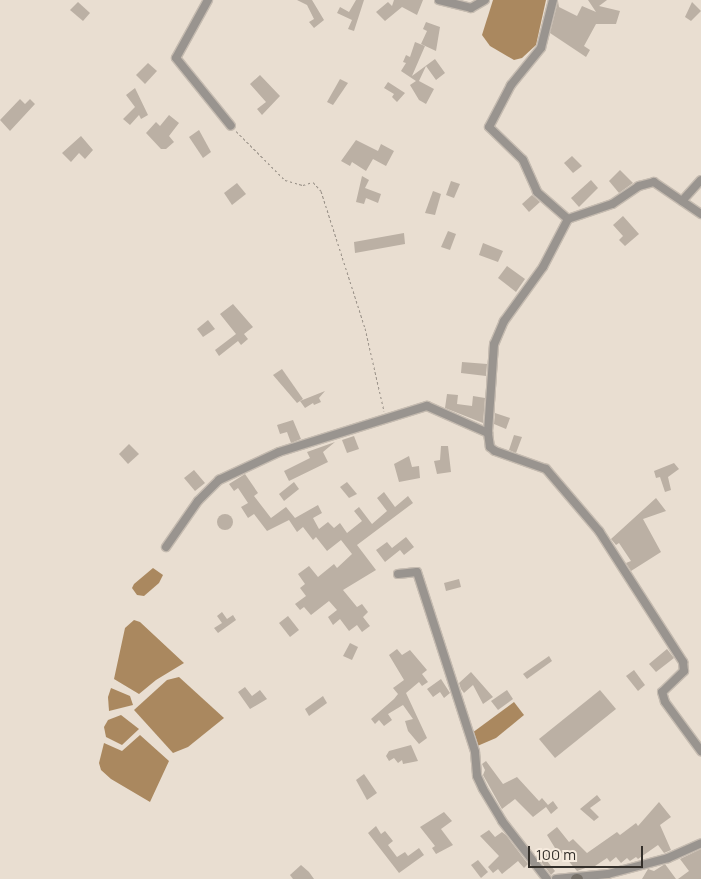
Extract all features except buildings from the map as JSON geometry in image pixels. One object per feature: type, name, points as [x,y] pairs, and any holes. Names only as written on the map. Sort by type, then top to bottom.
[{"type":"street","points":[[208,0],[176,58],[231,126]]},
{"type":"street","points":[[439,0],[471,8],[485,0]]},
{"type":"street","points":[[553,0],[541,48],[511,86],[489,127],[523,160],[537,192],[568,219]]},
{"type":"street","points":[[682,200],[701,180]]},
{"type":"street","points":[[701,214],[654,182],[639,186],[612,204],[568,219],[543,267],[504,321],[494,344],[488,432],[490,448],[546,469],[599,531],[683,662],[684,671],[662,692],[665,702],[701,751]]},
{"type":"street","points":[[166,546],[198,501],[231,473],[279,452],[386,419],[408,410],[433,407],[451,418],[488,432]]},
{"type":"street","points":[[398,574],[417,572],[475,752],[477,776],[502,821],[547,879]]},
{"type":"street","points":[[556,879],[576,879],[608,874],[668,858],[701,843]]},
{"type":"path","points":[[231,126],[286,180],[303,185],[313,182],[321,191],[366,328],[386,419]]},
{"type":"shaded area","points":[[493,0],[546,0],[536,45],[522,58],[514,60],[490,46],[482,35]]},
{"type":"shaded area","points":[[153,568],[163,575],[159,583],[144,596],[137,595],[132,588],[134,584]]},
{"type":"shaded area","points":[[134,620],[140,622],[184,663],[156,680],[139,694],[114,679],[125,628]]},
{"type":"shaded area","points":[[179,677],[224,718],[188,747],[173,753],[134,710],[167,680]]},
{"type":"shaded area","points":[[111,688],[130,696],[133,705],[109,711],[108,697]]},
{"type":"shaded area","points":[[514,702],[524,715],[496,738],[475,747],[472,733]]},
{"type":"shaded area","points":[[121,715],[139,729],[122,745],[106,737],[104,727],[108,720]]},
{"type":"shaded area","points":[[140,735],[169,761],[150,802],[111,779],[101,770],[99,763],[104,743],[122,751]]}]
